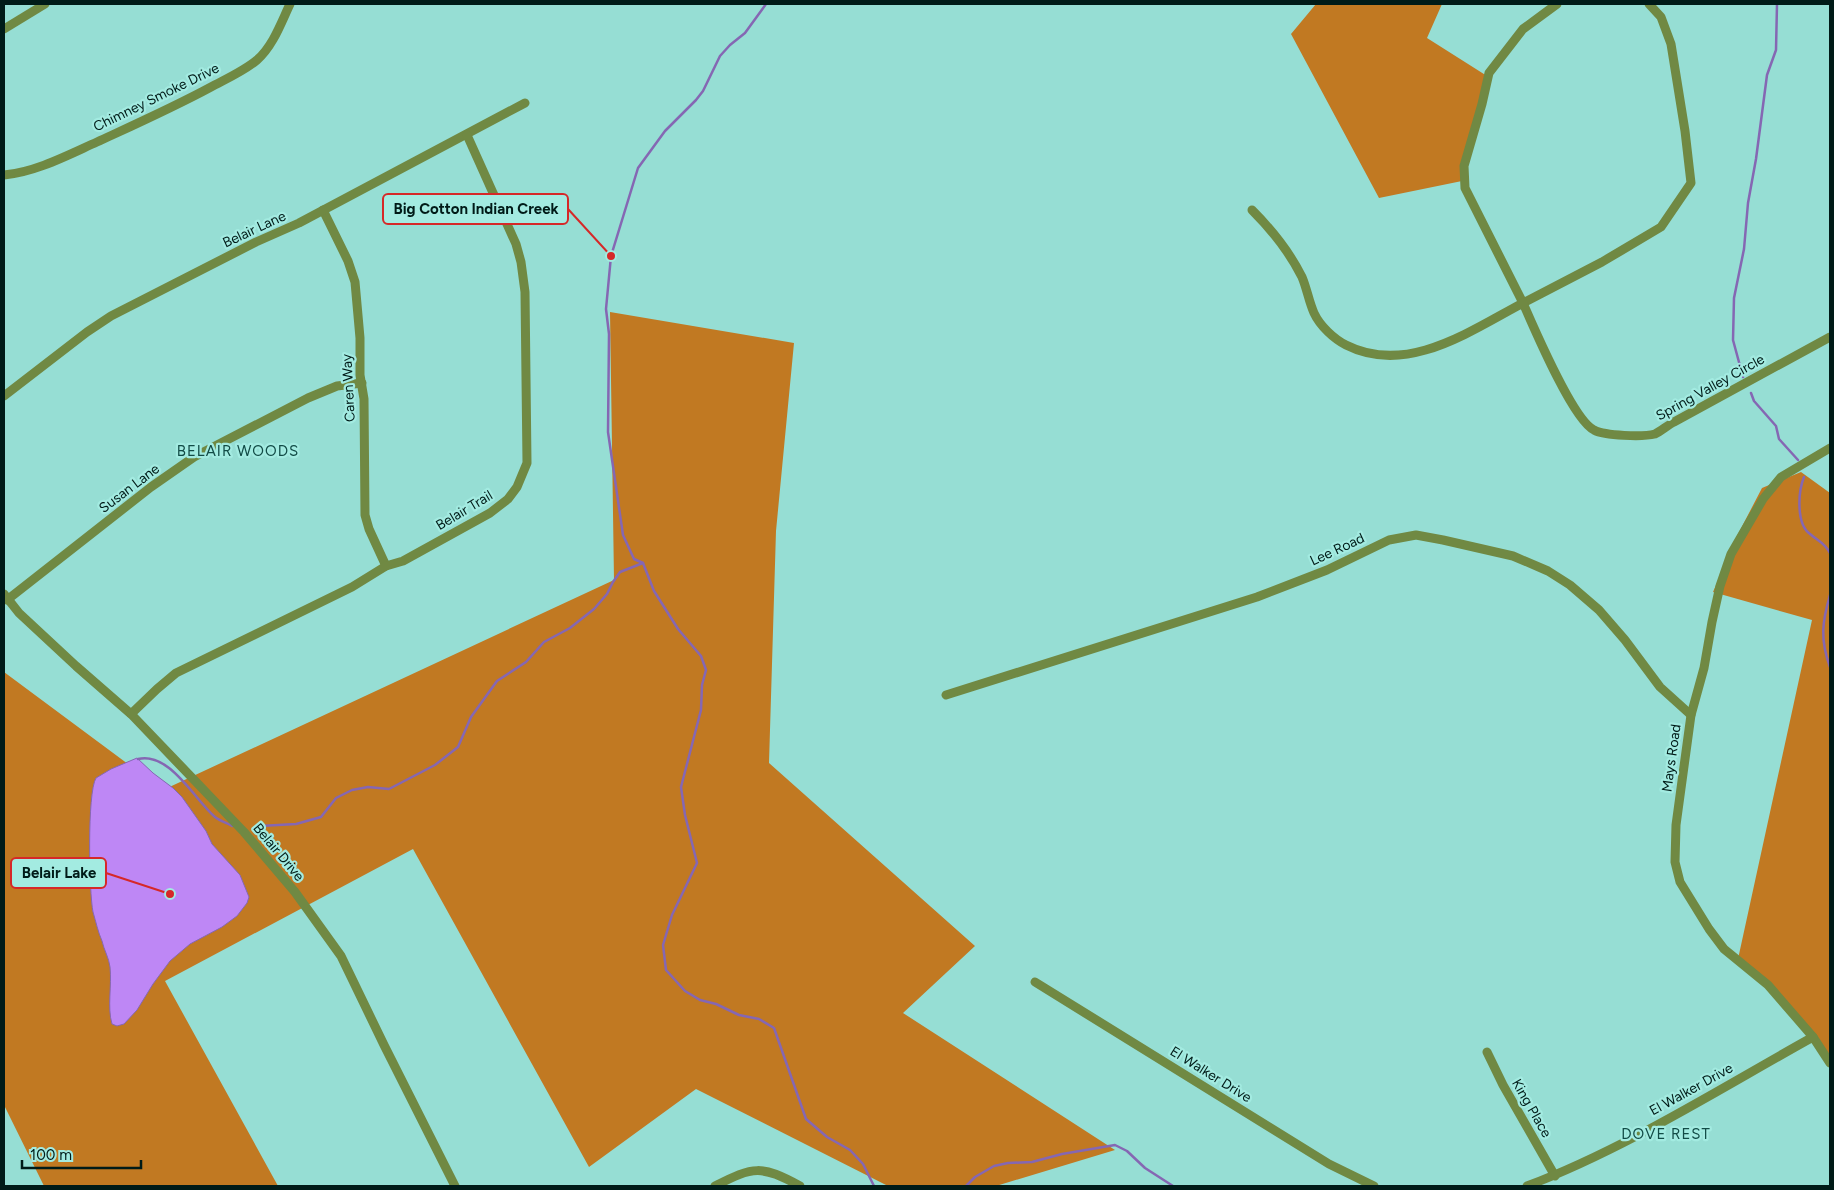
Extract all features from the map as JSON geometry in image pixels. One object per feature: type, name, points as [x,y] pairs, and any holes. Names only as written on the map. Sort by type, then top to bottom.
[{"type":"street","points":[[4,29],[45,4]]},
{"type":"street","name":"Chimney Smoke Drive","points":[[4,175],[14,174],[45,164],[83,148],[178,105],[238,72],[257,60],[268,48],[290,4]]},
{"type":"street","name":"Spring Valley Circle","points":[[1557,4],[1523,29],[1489,73],[1464,166],[1465,188],[1523,303],[1563,389],[1578,413],[1593,430],[1623,436],[1655,433],[1830,337]]},
{"type":"street","points":[[1252,210],[1270,227],[1302,278],[1315,315],[1336,340],[1356,350],[1380,355],[1401,356],[1430,350],[1457,338],[1602,262],[1661,227],[1691,182],[1671,44],[1661,17],[1649,4]]},
{"type":"street","name":"Belair Lane","points":[[4,396],[111,316],[323,210],[525,103]]},
{"type":"street","name":"Belair Trail","points":[[131,714],[176,672],[352,586],[386,566],[404,560],[490,513],[508,499],[518,487],[527,463],[525,292],[521,262],[516,244],[467,135]]},
{"type":"street","name":"Caren Way","points":[[323,210],[348,261],[355,282],[360,338],[360,375],[364,399],[365,515],[369,529],[386,566]]},
{"type":"street","name":"Susan Lane","points":[[5,597],[194,457],[308,398],[337,386],[362,383]]},
{"type":"street","name":"Mays Road","points":[[1830,448],[1781,477],[1763,499],[1731,554],[1720,586],[1704,668],[1691,715],[1676,825],[1675,862],[1680,882],[1708,929],[1724,949],[1768,985],[1813,1037],[1830,1063]]},
{"type":"street","name":"Lee Road","points":[[946,695],[1257,596],[1327,570],[1389,540],[1416,535],[1513,556],[1548,571],[1570,585],[1599,610],[1625,640],[1660,687],[1691,715]]},
{"type":"street","name":"Belair Drive","points":[[5,597],[19,613],[76,666],[131,714],[244,832],[295,892],[341,956],[455,1186]]},
{"type":"street","name":"El Walker Drive","points":[[1035,982],[1329,1164],[1374,1186]]},
{"type":"street","name":"El Walker Drive","points":[[1526,1186],[1555,1176],[1624,1143],[1813,1037]]},
{"type":"street","name":"King Place","points":[[1487,1052],[1503,1085],[1555,1176]]},
{"type":"street","points":[[715,1186],[740,1174],[758,1171],[774,1173],[800,1186]]},
{"type":"shaded area","points":[[1316,4],[1442,4],[1427,38],[1487,76],[1462,181],[1379,198],[1291,34]]},
{"type":"shaded area","points":[[610,312],[794,343],[776,531],[769,763],[975,946],[903,1013],[1115,1150],[996,1186],[888,1186],[696,1089],[589,1167],[413,849],[165,981],[278,1186],[44,1186],[4,1105],[4,672],[163,790],[614,580]]},
{"type":"shaded area","points":[[1801,472],[1830,493],[1830,1068],[1786,1004],[1738,959],[1812,620],[1713,592],[1736,538],[1762,488]]},
{"type":"shaded area","points":[[137,758],[182,797],[206,831],[212,844],[240,875],[249,897],[247,903],[237,916],[222,927],[190,944],[170,961],[137,1010],[124,1024],[117,1026],[112,1024],[111,1017],[109,964],[93,912],[90,865],[91,802],[96,778],[111,769]]},
{"type":"waterway","points":[[766,4],[745,33],[720,56],[703,91],[665,131],[638,168],[611,256],[606,309],[609,334],[608,432],[623,535],[634,559],[643,563],[654,591],[678,629],[701,656],[706,670],[702,685],[701,710],[681,787],[685,815],[697,863],[672,915],[663,945],[666,970],[685,991],[700,1000],[716,1004],[739,1015],[759,1019],[774,1028],[806,1119],[827,1137],[850,1150],[863,1164],[874,1186]]},
{"type":"waterway","points":[[1743,377],[1733,340],[1734,298],[1744,249],[1748,203],[1767,75],[1776,50],[1777,4]]},
{"type":"waterway","points":[[1751,393],[1754,401],[1776,426],[1779,439],[1798,460]]},
{"type":"waterway","points":[[1804,477],[1800,491],[1800,516],[1802,523],[1805,529],[1824,544],[1830,553]]},
{"type":"waterway","points":[[260,826],[296,824],[321,817],[336,798],[352,790],[368,787],[389,789],[435,765],[458,747],[471,717],[497,681],[526,662],[544,642],[570,628],[594,609],[607,594],[620,572],[643,563]]},
{"type":"waterway","points":[[1830,595],[1823,631],[1823,639],[1830,667]]},
{"type":"waterway","points":[[138,759],[149,758],[171,769],[215,817],[232,826]]},
{"type":"waterway","points":[[966,1186],[975,1177],[994,1166],[1008,1163],[1032,1162],[1062,1154],[1115,1145],[1127,1151],[1145,1168],[1173,1186]]},
{"type":"place","name":"Big Cotton Indian Creek","points":[[611,256]]},
{"type":"place","name":"Belair Lake","points":[[170,894]]},
{"type":"district","name":"BELAIR WOODS","points":[[238,451]]},
{"type":"district","name":"DOVE REST","points":[[1666,1134]]}]
